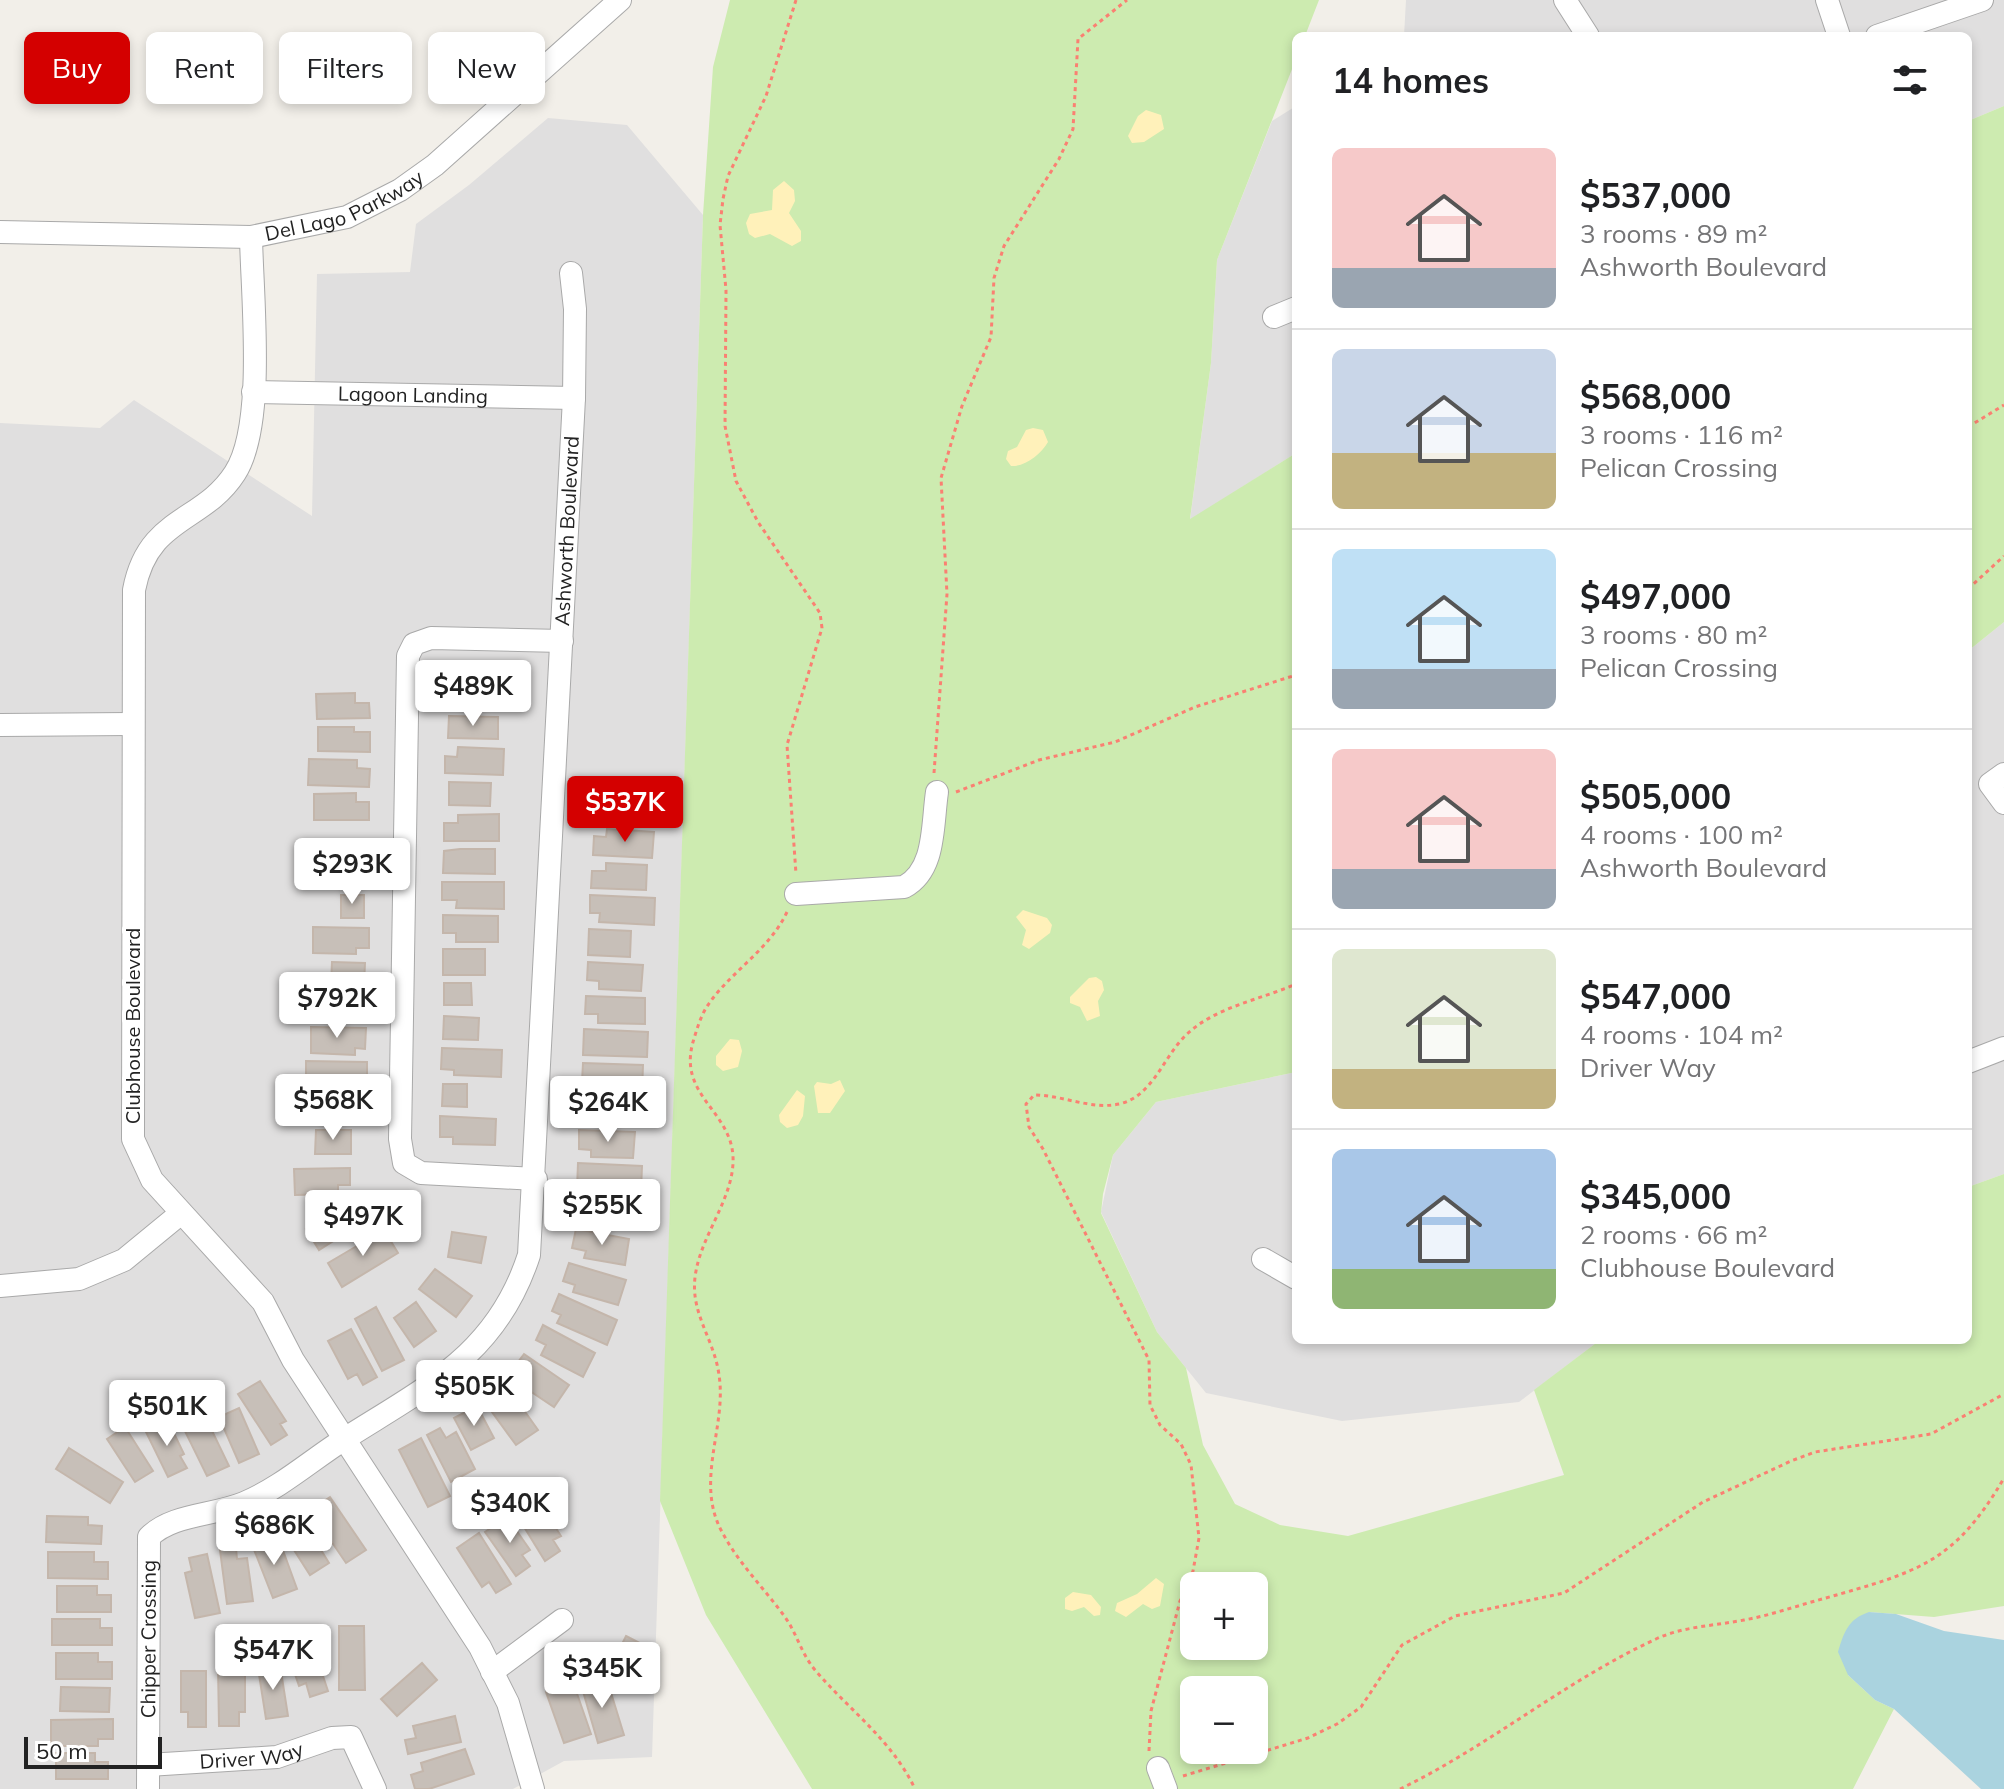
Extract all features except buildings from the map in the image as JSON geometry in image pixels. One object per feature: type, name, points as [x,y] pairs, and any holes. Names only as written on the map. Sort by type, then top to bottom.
[{"type":"street","name":"Del Lago Parkway","points":[[0,232],[251,237],[347,217],[400,190],[435,165],[620,0]]},
{"type":"street","points":[[1565,0],[1585,32]]},
{"type":"street","points":[[1827,0],[1838,32]]},
{"type":"street","points":[[1889,32],[1982,0]]},
{"type":"street","name":"Clubhouse Boulevard","points":[[251,237],[253,392],[250,441],[235,474],[221,490],[161,534],[145,555],[137,573],[131,724],[133,1139],[152,1180],[263,1302],[293,1360],[343,1440],[480,1647],[513,1716],[533,1789]]},
{"type":"street","name":"Ashworth Boulevard","points":[[149,1537],[172,1520],[193,1519],[242,1504],[279,1486],[343,1440],[452,1371],[489,1335],[518,1290],[529,1255],[536,1179],[574,398],[575,309],[571,273]]},
{"type":"street","points":[[1274,317],[1292,310]]},
{"type":"street","name":"Lagoon Landing","points":[[253,392],[574,398]]},
{"type":"street","points":[[536,1179],[421,1173],[404,1163],[400,1139],[408,656],[414,644],[431,638],[562,641]]},
{"type":"street","points":[[0,725],[131,724]]},
{"type":"street","points":[[1997,779],[2004,803]]},
{"type":"street","points":[[796,894],[904,887],[918,880],[928,858],[937,792]]},
{"type":"street","points":[[1972,1060],[2004,1048]]},
{"type":"street","points":[[0,1286],[79,1279],[124,1260],[180,1214]]},
{"type":"street","points":[[1263,1259],[1292,1276]]},
{"type":"street","name":"Chipper Crossing","points":[[148,1789],[149,1537]]},
{"type":"street","points":[[492,1672],[562,1620]]},
{"type":"street","name":"Driver Way","points":[[148,1765],[277,1757],[332,1738],[351,1737],[375,1789]]},
{"type":"path","points":[[796,0],[766,96],[728,176],[720,225],[726,290],[725,426],[728,454],[736,481],[758,522],[820,613],[822,628],[787,745],[796,894],[772,939],[705,1009],[689,1066],[696,1089],[731,1136],[733,1161],[730,1185],[695,1271],[693,1303],[720,1378],[710,1481],[712,1506],[732,1550],[788,1620],[798,1647],[815,1670],[876,1730],[906,1770],[915,1789]]},
{"type":"path","points":[[1127,0],[1078,39],[1073,129],[1059,159],[1004,246],[994,278],[991,337],[948,445],[941,478],[947,594],[933,780],[937,792],[950,795],[1039,760],[1115,742],[1195,707],[1292,676]]},
{"type":"path","points":[[1972,425],[2004,405]]},
{"type":"path","points":[[1972,585],[2004,556]]},
{"type":"path","points":[[1292,986],[1208,1019],[1186,1035],[1142,1093],[1123,1103],[1103,1107],[1052,1095],[1034,1095],[1026,1104],[1029,1127],[1149,1360],[1150,1405],[1160,1425],[1181,1444],[1191,1465],[1199,1538],[1193,1571],[1180,1601],[1151,1711],[1149,1753],[1162,1779],[1190,1776],[1308,1738],[1361,1707],[1402,1645],[1425,1631],[1455,1616],[1564,1593],[1703,1502],[1791,1461],[1815,1452],[1931,1434],[2004,1394]]},
{"type":"path","points":[[1400,1789],[1463,1758],[1591,1672],[1661,1636],[1694,1626],[1781,1611],[1879,1585],[1915,1570],[1945,1552],[1966,1532],[2004,1478]]},
{"type":"shaded area","points":[[1406,0],[2004,0],[2004,106],[1972,119],[1972,32],[1404,32]]},
{"type":"shaded area","points":[[1292,108],[1292,456],[1190,520],[1211,363],[1217,260],[1272,121]]},
{"type":"shaded area","points":[[548,118],[627,125],[703,215],[652,1757],[564,1761],[513,1789],[0,1789],[0,423],[100,428],[134,400],[312,516],[317,274],[410,272],[416,224],[469,185]]},
{"type":"shaded area","points":[[2004,622],[2004,1174],[1972,1186],[1972,648]]},
{"type":"shaded area","points":[[1292,1073],[1292,1344],[1595,1344],[1519,1402],[1342,1421],[1206,1393],[1157,1332],[1101,1212],[1113,1155],[1156,1102]]},
{"type":"green space","points":[[730,0],[1319,0],[1307,32],[1292,32],[1292,69],[1217,260],[1211,363],[1190,519],[1292,455],[1292,1073],[1156,1102],[1113,1155],[1101,1213],[1157,1332],[1186,1368],[1203,1445],[1235,1504],[1280,1525],[1348,1536],[1564,1475],[1534,1390],[1595,1344],[1972,1344],[1972,1186],[2004,1174],[2004,1606],[1934,1617],[1869,1612],[1848,1675],[1875,1700],[1894,1709],[1853,1789],[812,1789],[706,1615],[660,1501],[703,215],[713,67]]},
{"type":"green space","points":[[2004,106],[2004,622],[1972,648],[1972,119]]},
{"type":"sand","points":[[1146,110],[1161,115],[1164,129],[1144,142],[1132,143],[1128,136],[1138,116]]},
{"type":"sand","points":[[784,181],[794,190],[795,201],[789,213],[801,231],[801,241],[792,246],[770,234],[755,238],[749,234],[746,223],[750,214],[772,210],[773,190]]},
{"type":"sand","points":[[1026,430],[1043,430],[1048,442],[1032,459],[1011,466],[1006,459],[1008,451],[1017,447]]},
{"type":"sand","points":[[1023,910],[1047,918],[1052,925],[1050,933],[1029,949],[1022,945],[1026,930],[1016,917]]},
{"type":"sand","points":[[1096,977],[1102,981],[1104,990],[1098,1001],[1100,1016],[1087,1021],[1080,1007],[1070,1003],[1070,997],[1089,978]]},
{"type":"sand","points":[[730,1039],[739,1040],[742,1051],[738,1067],[723,1071],[716,1065],[716,1056]]},
{"type":"sand","points":[[840,1080],[845,1091],[830,1113],[818,1113],[814,1086],[817,1082],[831,1084]]},
{"type":"sand","points":[[797,1090],[805,1096],[803,1116],[798,1125],[787,1128],[780,1122],[779,1115]]},
{"type":"sand","points":[[1156,1578],[1164,1584],[1160,1606],[1152,1609],[1143,1604],[1126,1617],[1115,1611],[1117,1603],[1137,1594]]},
{"type":"sand","points":[[1073,1592],[1091,1595],[1101,1607],[1100,1615],[1094,1616],[1084,1607],[1072,1611],[1065,1609],[1065,1598]]},
{"type":"water","points":[[1869,1612],[1896,1614],[1944,1631],[2004,1640],[2004,1789],[1981,1789],[1894,1709],[1875,1700],[1848,1675],[1838,1652],[1840,1645],[1852,1622]]}]
